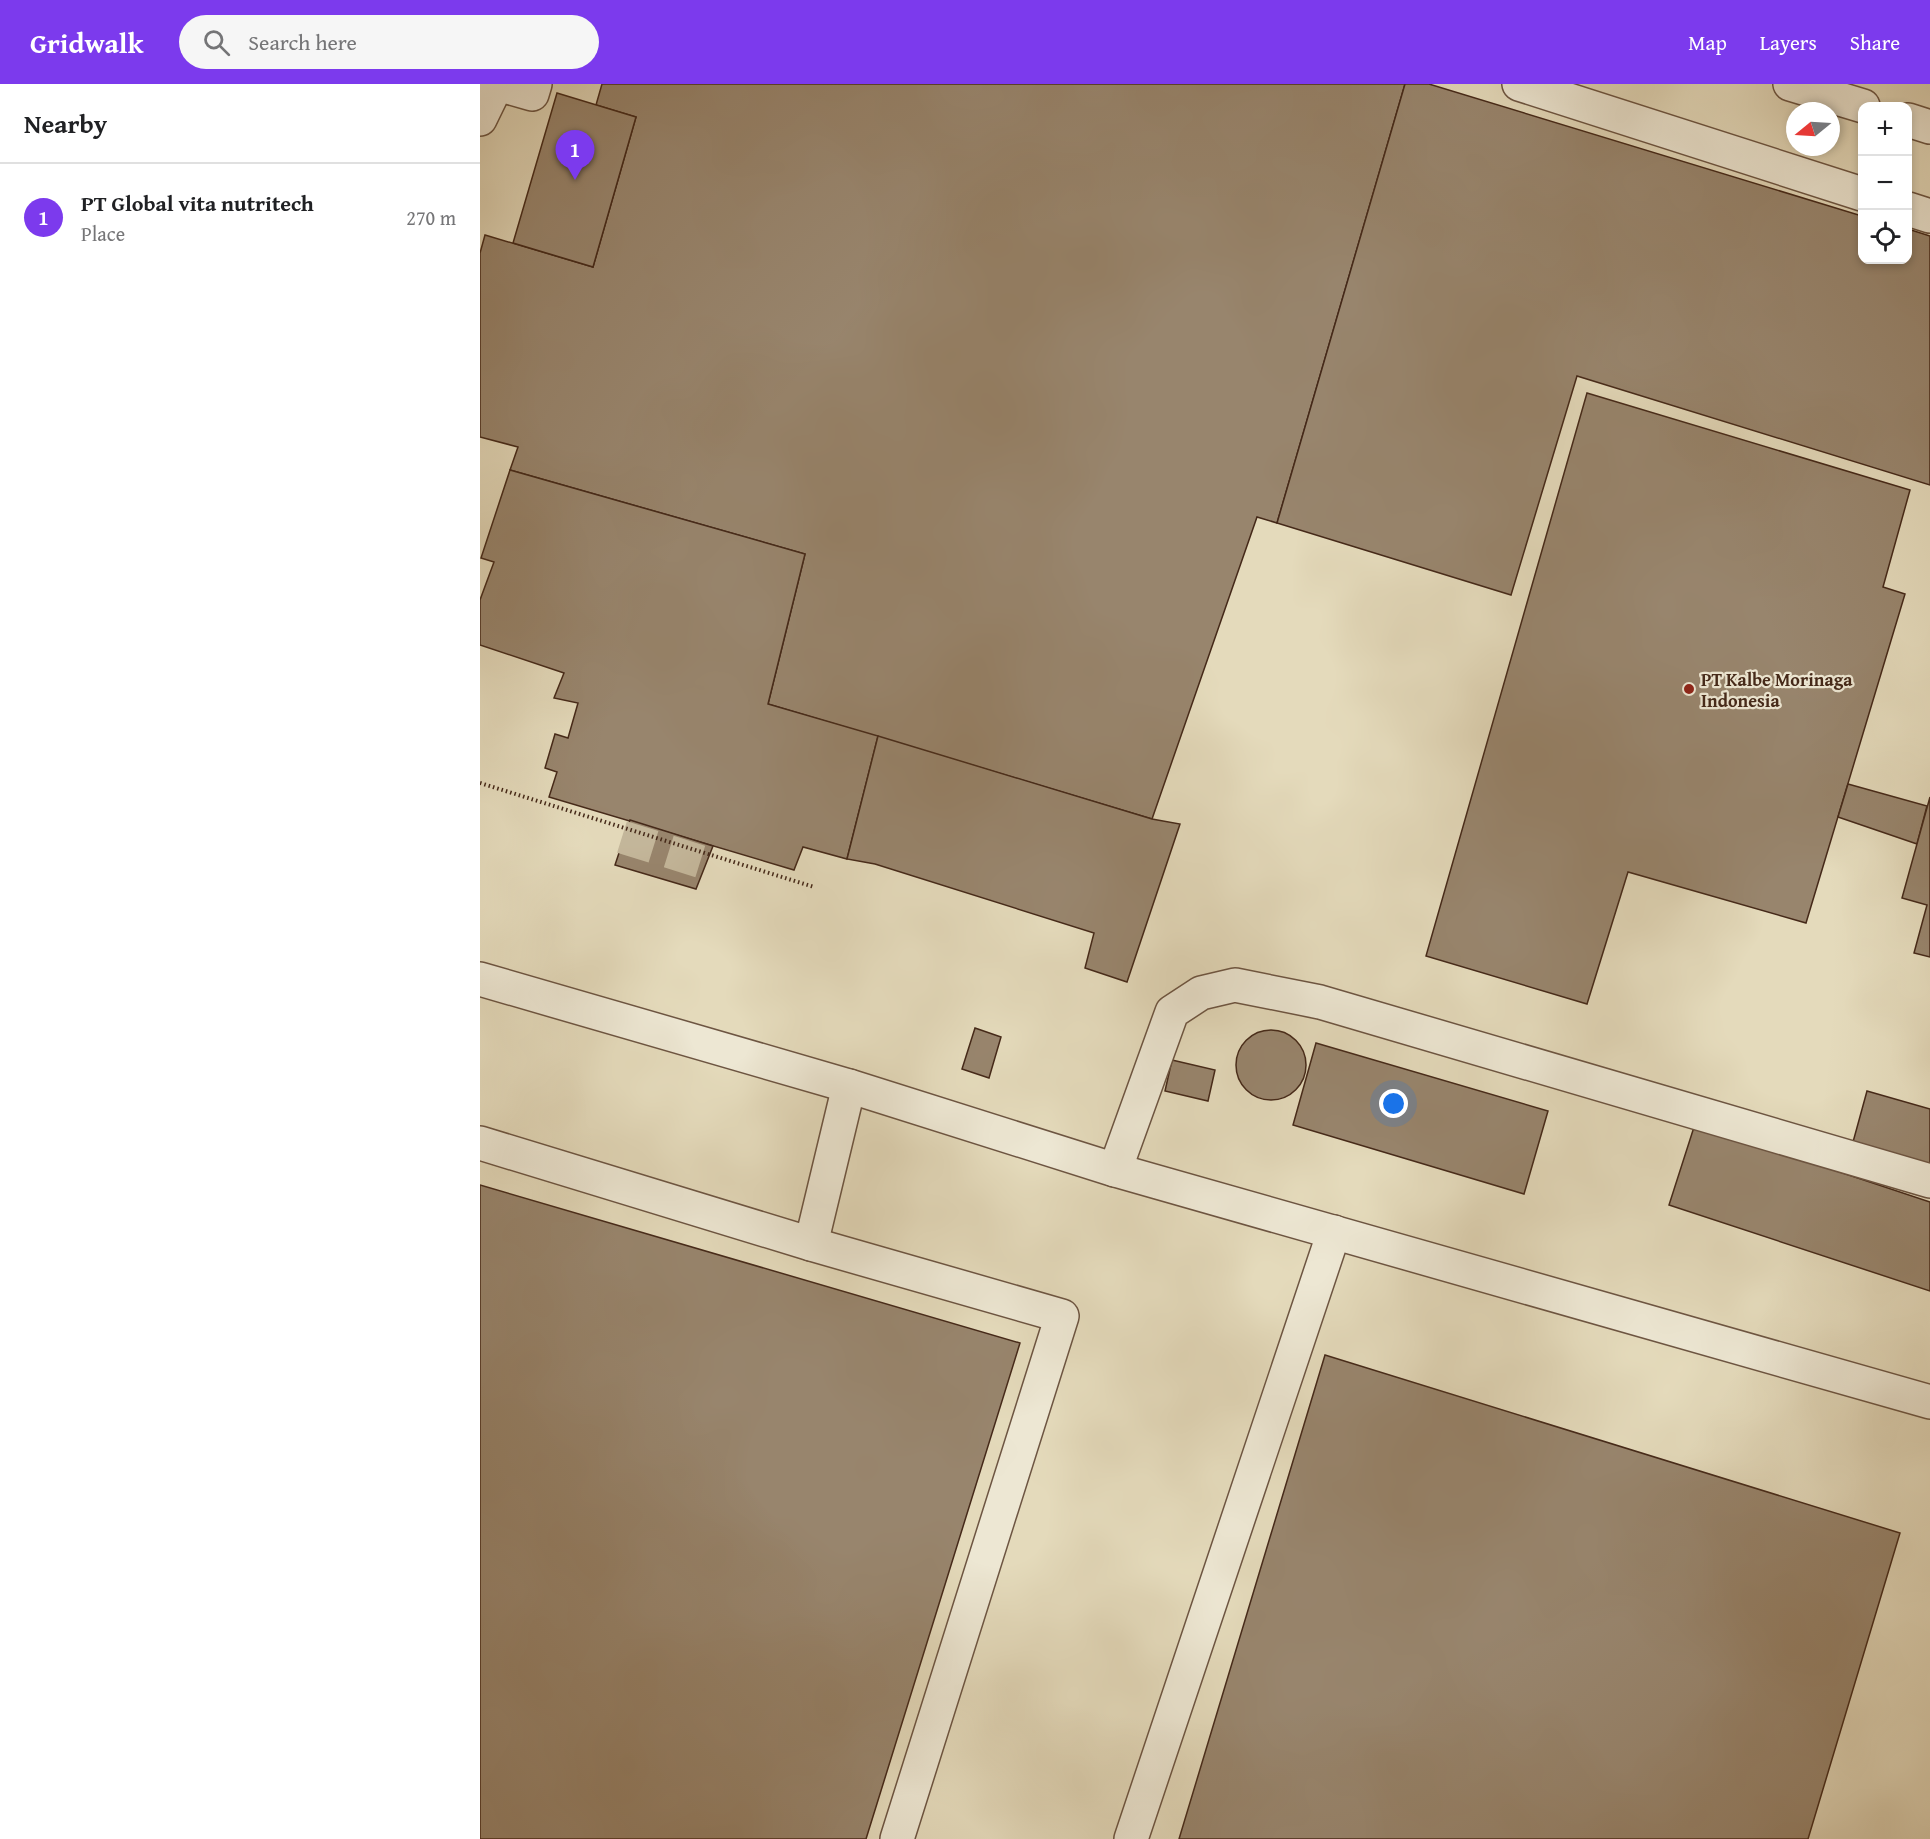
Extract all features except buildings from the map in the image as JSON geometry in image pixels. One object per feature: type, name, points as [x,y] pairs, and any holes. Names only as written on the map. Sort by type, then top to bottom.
[{"type":"street","points":[[480,119],[497,84],[532,94],[535,84]]},
{"type":"street","points":[[1519,84],[1858,192]]},
{"type":"street","points":[[1790,84],[1858,104]]},
{"type":"street","points":[[1912,121],[1930,127]]},
{"type":"street","points":[[1911,210],[1930,216]]},
{"type":"street","points":[[480,979],[849,1086],[1115,1170],[1930,1401]]},
{"type":"street","points":[[1115,1170],[1172,1012],[1202,993],[1234,985],[1320,1002],[1930,1181]]},
{"type":"street","points":[[811,1244],[849,1086]]},
{"type":"street","points":[[480,1143],[811,1244],[1062,1316],[897,1839]]},
{"type":"street","points":[[1131,1839],[1334,1232]]},
{"type":"path","points":[[480,783],[814,887]]},
{"type":"tunnel","points":[[622,837],[715,866]]},
{"type":"place","name":"PT Global vita nutritech","points":[[575,180]]},
{"type":"place","name":"PT Kalbe Morinaga Indonesia","points":[[1689,689]]}]
